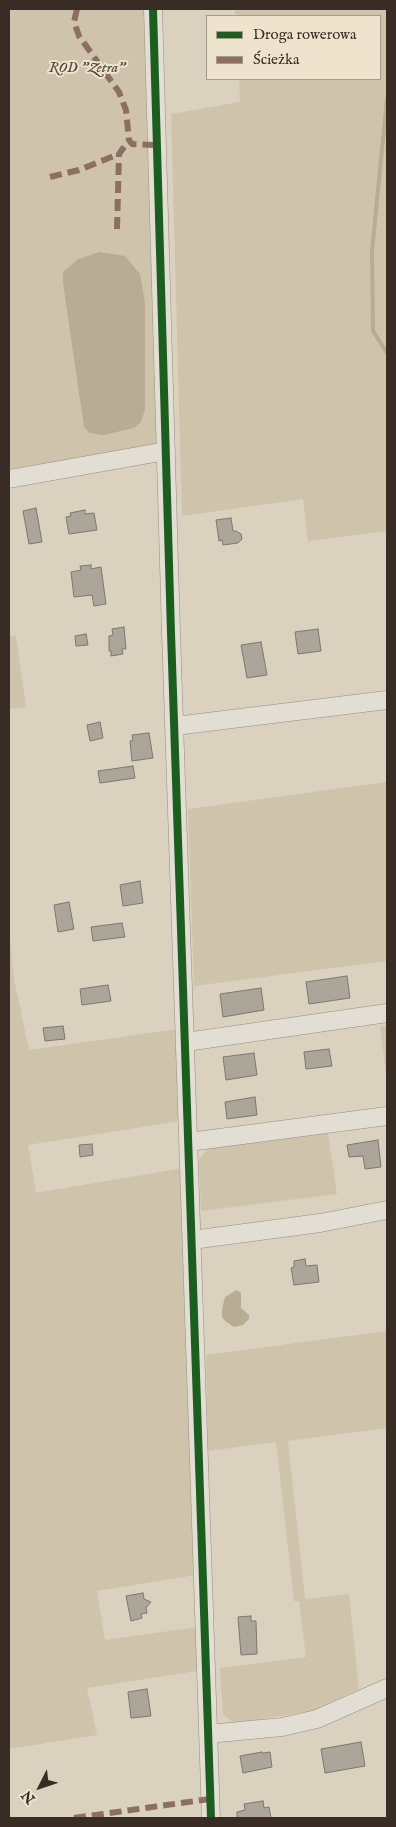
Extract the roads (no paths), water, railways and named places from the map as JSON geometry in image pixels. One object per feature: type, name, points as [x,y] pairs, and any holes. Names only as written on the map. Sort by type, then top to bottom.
[{"type":"street","points":[[153,9],[211,1818]]},
{"type":"street","points":[[9,479],[166,451]]},
{"type":"street","points":[[175,726],[387,700]]},
{"type":"street","points":[[186,1042],[387,1013]]},
{"type":"street","points":[[189,1142],[387,1116]]},
{"type":"street","points":[[192,1240],[320,1222],[387,1210]]},
{"type":"street","points":[[208,1734],[282,1727],[317,1719],[387,1688]]},
{"type":"waterway","points":[[387,99],[372,251],[373,331],[387,353]]},
{"type":"park label","name":"ROD \"Zetra\"","points":[[87,69]]}]
